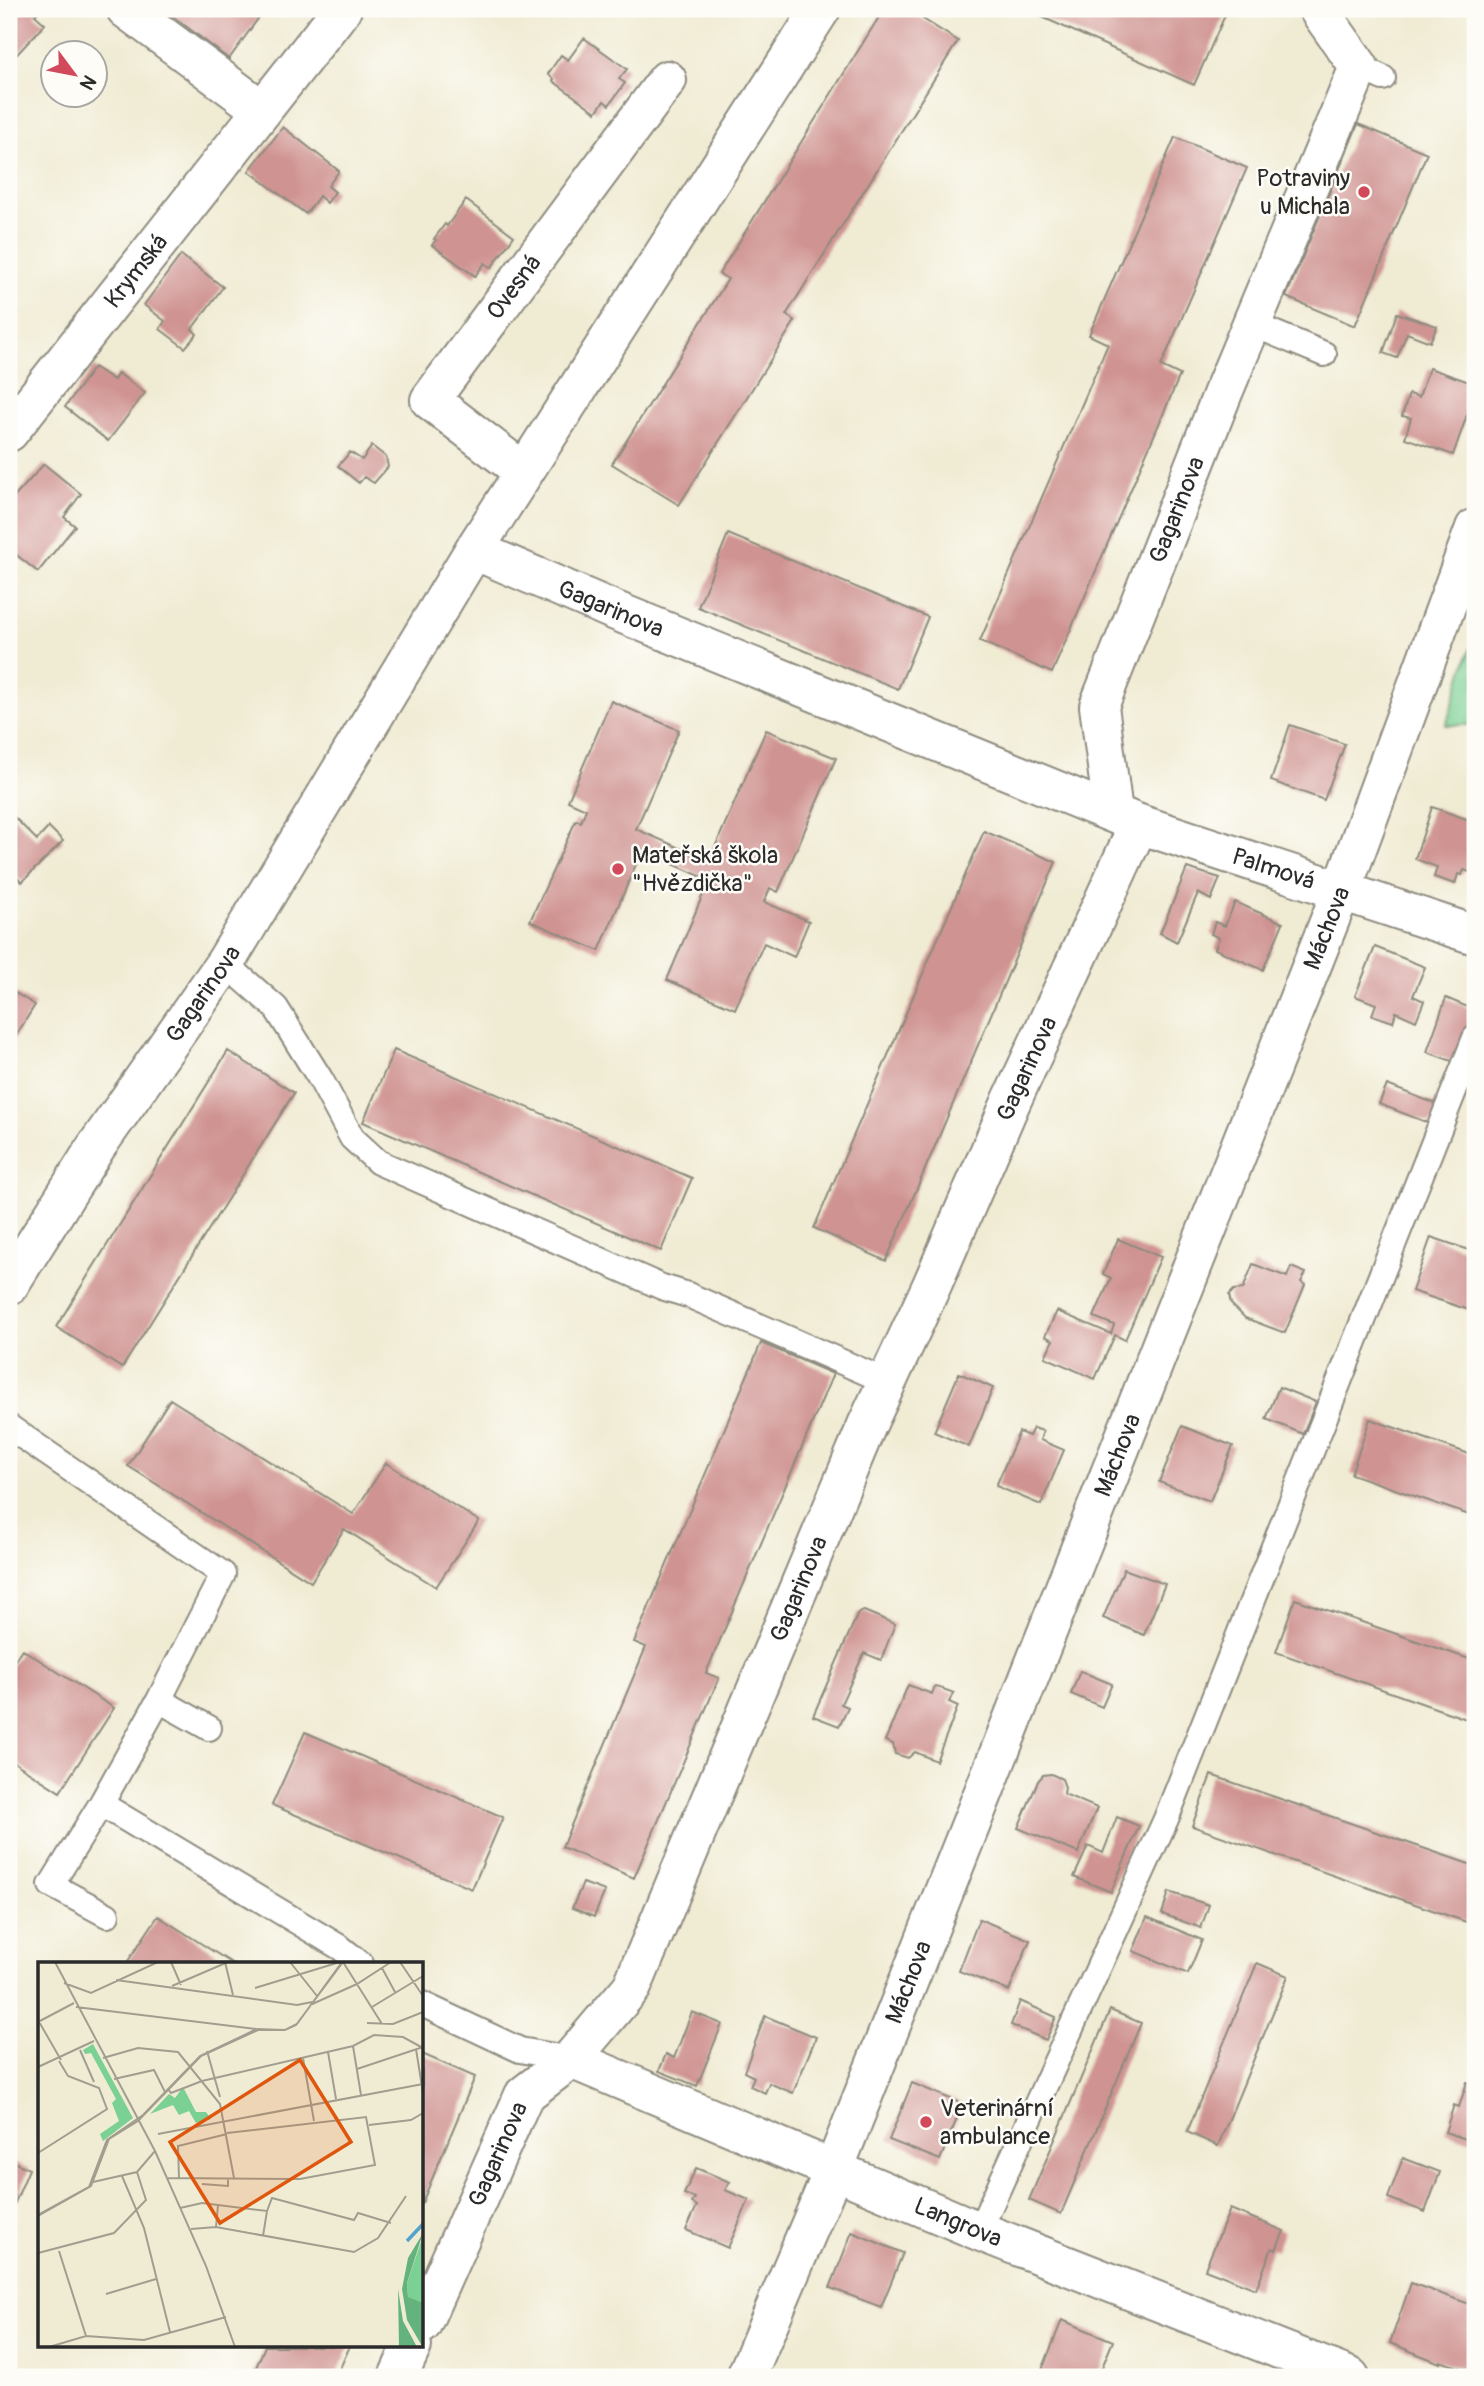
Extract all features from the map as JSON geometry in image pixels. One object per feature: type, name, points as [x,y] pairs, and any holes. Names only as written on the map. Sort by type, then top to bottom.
[{"type":"street","points":[[126,9],[262,110]]},
{"type":"street","name":"Krymská","points":[[9,432],[342,9]]},
{"type":"street","name":"Gagarinova","points":[[9,1286],[96,1147],[225,962],[474,551],[821,9]]},
{"type":"street","name":"Gagarinova","points":[[424,2320],[524,2095],[571,2059],[632,1987],[867,1425],[1012,1102],[1126,818],[1098,706],[1252,324],[1371,73],[1318,9]]},
{"type":"street","name":"Ovesná","points":[[524,472],[430,400],[667,80]]},
{"type":"street","name":"Máchova","points":[[746,2377],[834,2169],[1341,892],[1473,542]]},
{"type":"street","name":"Gagarinova","points":[[474,551],[1126,818]]},
{"type":"street","name":"Palmová","points":[[1126,818],[1475,935]]},
{"type":"street","name":"Langrova","points":[[571,2059],[979,2231],[1350,2377]]},
{"type":"street","points":[[398,2377],[411,2348]]},
{"type":"lane","points":[[1252,324],[1324,354]]},
{"type":"lane","points":[[225,962],[276,1008],[321,1080],[352,1138],[377,1163],[888,1382]]},
{"type":"lane","points":[[979,2231],[1166,1819],[1475,1038]]},
{"type":"lane","points":[[9,1427],[223,1574],[102,1804],[51,1885],[107,1915]]},
{"type":"lane","points":[[159,1700],[209,1728]]},
{"type":"lane","points":[[102,1804],[341,1948],[358,1962]]},
{"type":"lane","points":[[424,2005],[520,2050],[571,2059]]},
{"type":"green space","points":[[1475,633],[1475,725],[1446,725]]},
{"type":"building","points":[[9,9],[40,9],[35,15],[45,24],[9,63]]},
{"type":"building","points":[[176,9],[265,9],[229,59],[170,14]]},
{"type":"building","points":[[884,9],[907,9],[958,41],[786,315],[795,321],[679,505],[612,464],[728,279],[719,274]]},
{"type":"building","points":[[1024,9],[1216,9],[1226,13],[1194,85]]},
{"type":"building","points":[[584,38],[627,69],[619,79],[625,83],[609,105],[604,101],[596,112],[553,81],[548,74],[561,55],[568,60]]},
{"type":"building","points":[[1358,124],[1427,153],[1355,326],[1286,297]]},
{"type":"building","points":[[283,127],[339,171],[328,186],[335,192],[327,203],[319,196],[306,214],[249,171]]},
{"type":"building","points":[[1175,137],[1247,168],[1161,366],[1180,375],[1052,673],[980,641],[1108,344],[1089,335]]},
{"type":"building","points":[[466,200],[514,236],[491,268],[485,263],[475,276],[432,245],[445,224],[447,226]]},
{"type":"building","points":[[181,255],[223,287],[192,329],[197,334],[185,348],[160,329],[165,321],[144,305]]},
{"type":"building","points":[[1397,313],[1437,326],[1430,342],[1407,333],[1397,358],[1383,353]]},
{"type":"building","points":[[94,367],[114,380],[118,373],[145,393],[108,441],[65,407]]},
{"type":"building","points":[[1429,368],[1475,384],[1475,392],[1453,455],[1405,438],[1411,418],[1402,416],[1409,394],[1419,397]]},
{"type":"building","points":[[372,446],[386,457],[388,467],[374,483],[364,477],[359,483],[338,466],[350,452],[362,460]]},
{"type":"building","points":[[44,464],[81,494],[64,517],[75,526],[38,572],[9,549],[9,503]]},
{"type":"building","points":[[728,534],[928,617],[898,689],[698,607]]},
{"type":"building","points":[[611,701],[679,730],[636,829],[709,861],[766,730],[836,758],[778,892],[770,888],[764,902],[809,921],[794,957],[764,943],[735,1009],[667,980],[709,880],[642,850],[599,951],[530,921],[576,820],[581,822],[586,809],[568,801]]},
{"type":"building","points":[[1290,725],[1345,744],[1324,800],[1271,781]]},
{"type":"building","points":[[1432,807],[1475,822],[1475,836],[1469,853],[1475,855],[1472,873],[1464,870],[1462,875],[1458,874],[1455,884],[1434,877],[1437,867],[1415,859]]},
{"type":"building","points":[[9,812],[37,840],[49,827],[63,841],[22,882],[9,869]]},
{"type":"building","points":[[984,831],[1056,862],[886,1261],[814,1228]]},
{"type":"building","points":[[1187,868],[1220,878],[1211,900],[1198,893],[1177,942],[1160,933]]},
{"type":"building","points":[[1235,902],[1283,923],[1263,970],[1215,949],[1219,938],[1211,934],[1215,922],[1225,926]]},
{"type":"building","points":[[1375,947],[1425,967],[1413,996],[1424,1001],[1416,1021],[1396,1012],[1393,1022],[1372,1015],[1376,1004],[1355,996]]},
{"type":"building","points":[[9,989],[35,1005],[9,1047]]},
{"type":"building","points":[[1446,998],[1475,1010],[1457,1063],[1427,1052]]},
{"type":"building","points":[[394,1050],[692,1178],[661,1251],[363,1122]]},
{"type":"building","points":[[228,1051],[294,1093],[122,1368],[56,1327]]},
{"type":"building","points":[[1387,1085],[1439,1105],[1431,1124],[1379,1104]]},
{"type":"building","points":[[1431,1237],[1475,1252],[1475,1312],[1412,1291]]},
{"type":"building","points":[[1118,1239],[1161,1257],[1125,1340],[1115,1335],[1095,1379],[1045,1357],[1053,1340],[1045,1336],[1057,1311],[1111,1334],[1114,1325],[1094,1317],[1111,1278],[1103,1274]]},
{"type":"building","points":[[1253,1264],[1287,1277],[1291,1267],[1306,1273],[1301,1282],[1305,1285],[1285,1333],[1245,1318],[1231,1304],[1229,1295],[1234,1290],[1243,1289]]},
{"type":"building","points":[[761,1343],[833,1374],[706,1673],[719,1678],[634,1878],[562,1847],[646,1647],[634,1642]]},
{"type":"building","points":[[959,1373],[993,1388],[969,1447],[934,1432]]},
{"type":"building","points":[[1279,1387],[1316,1402],[1303,1434],[1266,1419]]},
{"type":"building","points":[[170,1399],[353,1514],[386,1463],[479,1521],[436,1587],[344,1529],[311,1582],[128,1466]]},
{"type":"building","points":[[1370,1419],[1475,1456],[1475,1517],[1351,1474]]},
{"type":"building","points":[[1182,1426],[1233,1446],[1210,1501],[1159,1482]]},
{"type":"building","points":[[1033,1428],[1043,1431],[1040,1440],[1064,1450],[1041,1505],[996,1486],[1019,1432],[1029,1436]]},
{"type":"building","points":[[1124,1569],[1165,1584],[1144,1635],[1103,1618]]},
{"type":"building","points":[[1295,1599],[1475,1661],[1475,1722],[1276,1652]]},
{"type":"building","points":[[864,1611],[895,1624],[881,1660],[864,1653],[841,1704],[848,1707],[839,1726],[813,1716],[858,1613]]},
{"type":"building","points":[[22,1649],[114,1708],[60,1792],[9,1759],[9,1669]]},
{"type":"building","points":[[1080,1671],[1112,1684],[1102,1707],[1071,1694]]},
{"type":"building","points":[[908,1685],[932,1694],[935,1686],[954,1693],[949,1702],[958,1706],[936,1761],[915,1752],[908,1758],[895,1754],[893,1744],[885,1741]]},
{"type":"building","points":[[305,1732],[503,1817],[472,1889],[272,1805]]},
{"type":"building","points":[[1051,1774],[1062,1779],[1064,1794],[1097,1808],[1078,1853],[1018,1828],[1038,1781],[1043,1775]]},
{"type":"building","points":[[1211,1775],[1475,1866],[1475,1925],[1192,1826]]},
{"type":"building","points":[[1117,1817],[1139,1826],[1111,1892],[1074,1877],[1088,1846],[1103,1853]]},
{"type":"building","points":[[583,1883],[605,1891],[594,1917],[572,1908]]},
{"type":"building","points":[[1169,1892],[1209,1905],[1201,1928],[1162,1914]]},
{"type":"building","points":[[158,1916],[230,1962],[127,1962]]},
{"type":"building","points":[[1147,1917],[1202,1940],[1188,1974],[1133,1951]]},
{"type":"building","points":[[979,1919],[1030,1940],[1009,1991],[959,1971]]},
{"type":"building","points":[[1257,1963],[1288,1976],[1218,2146],[1187,2132]]},
{"type":"building","points":[[1020,2001],[1056,2017],[1046,2040],[1011,2025]]},
{"type":"building","points":[[1110,2010],[1141,2023],[1061,2214],[1029,2200]]},
{"type":"building","points":[[692,2012],[722,2024],[697,2086],[659,2071],[666,2054],[674,2058]]},
{"type":"building","points":[[765,2016],[816,2037],[793,2093],[769,2083],[765,2093],[750,2086],[754,2077],[744,2072]]},
{"type":"building","points":[[424,2055],[475,2077],[424,2198]]},
{"type":"building","points":[[1467,2082],[1475,2085],[1475,2142],[1445,2132],[1454,2105],[1459,2107]]},
{"type":"building","name":"Veterinární ambulance","points":[[912,2083],[963,2104],[940,2160],[889,2140]]},
{"type":"building","points":[[1403,2158],[1440,2172],[1425,2212],[1388,2198]]},
{"type":"building","points":[[9,2160],[29,2169],[9,2217]]},
{"type":"building","points":[[696,2168],[730,2182],[725,2190],[749,2200],[728,2248],[686,2230],[697,2206],[692,2203],[695,2198],[684,2194]]},
{"type":"building","points":[[1230,2209],[1284,2231],[1276,2250],[1272,2248],[1256,2289],[1205,2269]]},
{"type":"building","points":[[852,2232],[903,2253],[881,2307],[830,2288]]},
{"type":"building","points":[[1411,2283],[1475,2306],[1474,2372],[1440,2363],[1390,2343]]},
{"type":"building","points":[[1062,2320],[1113,2341],[1098,2377],[1031,2377],[1033,2372],[1040,2375]]},
{"type":"building","points":[[264,2348],[349,2348],[336,2377],[252,2377]]},
{"type":"place","name":"Potraviny u Michala","points":[[1364,192]]},
{"type":"place","name":"Mateřská škola \"Hvězdička\"","points":[[618,869]]},
{"type":"place","name":"Veterinární ambulance","points":[[926,2122]]}]
